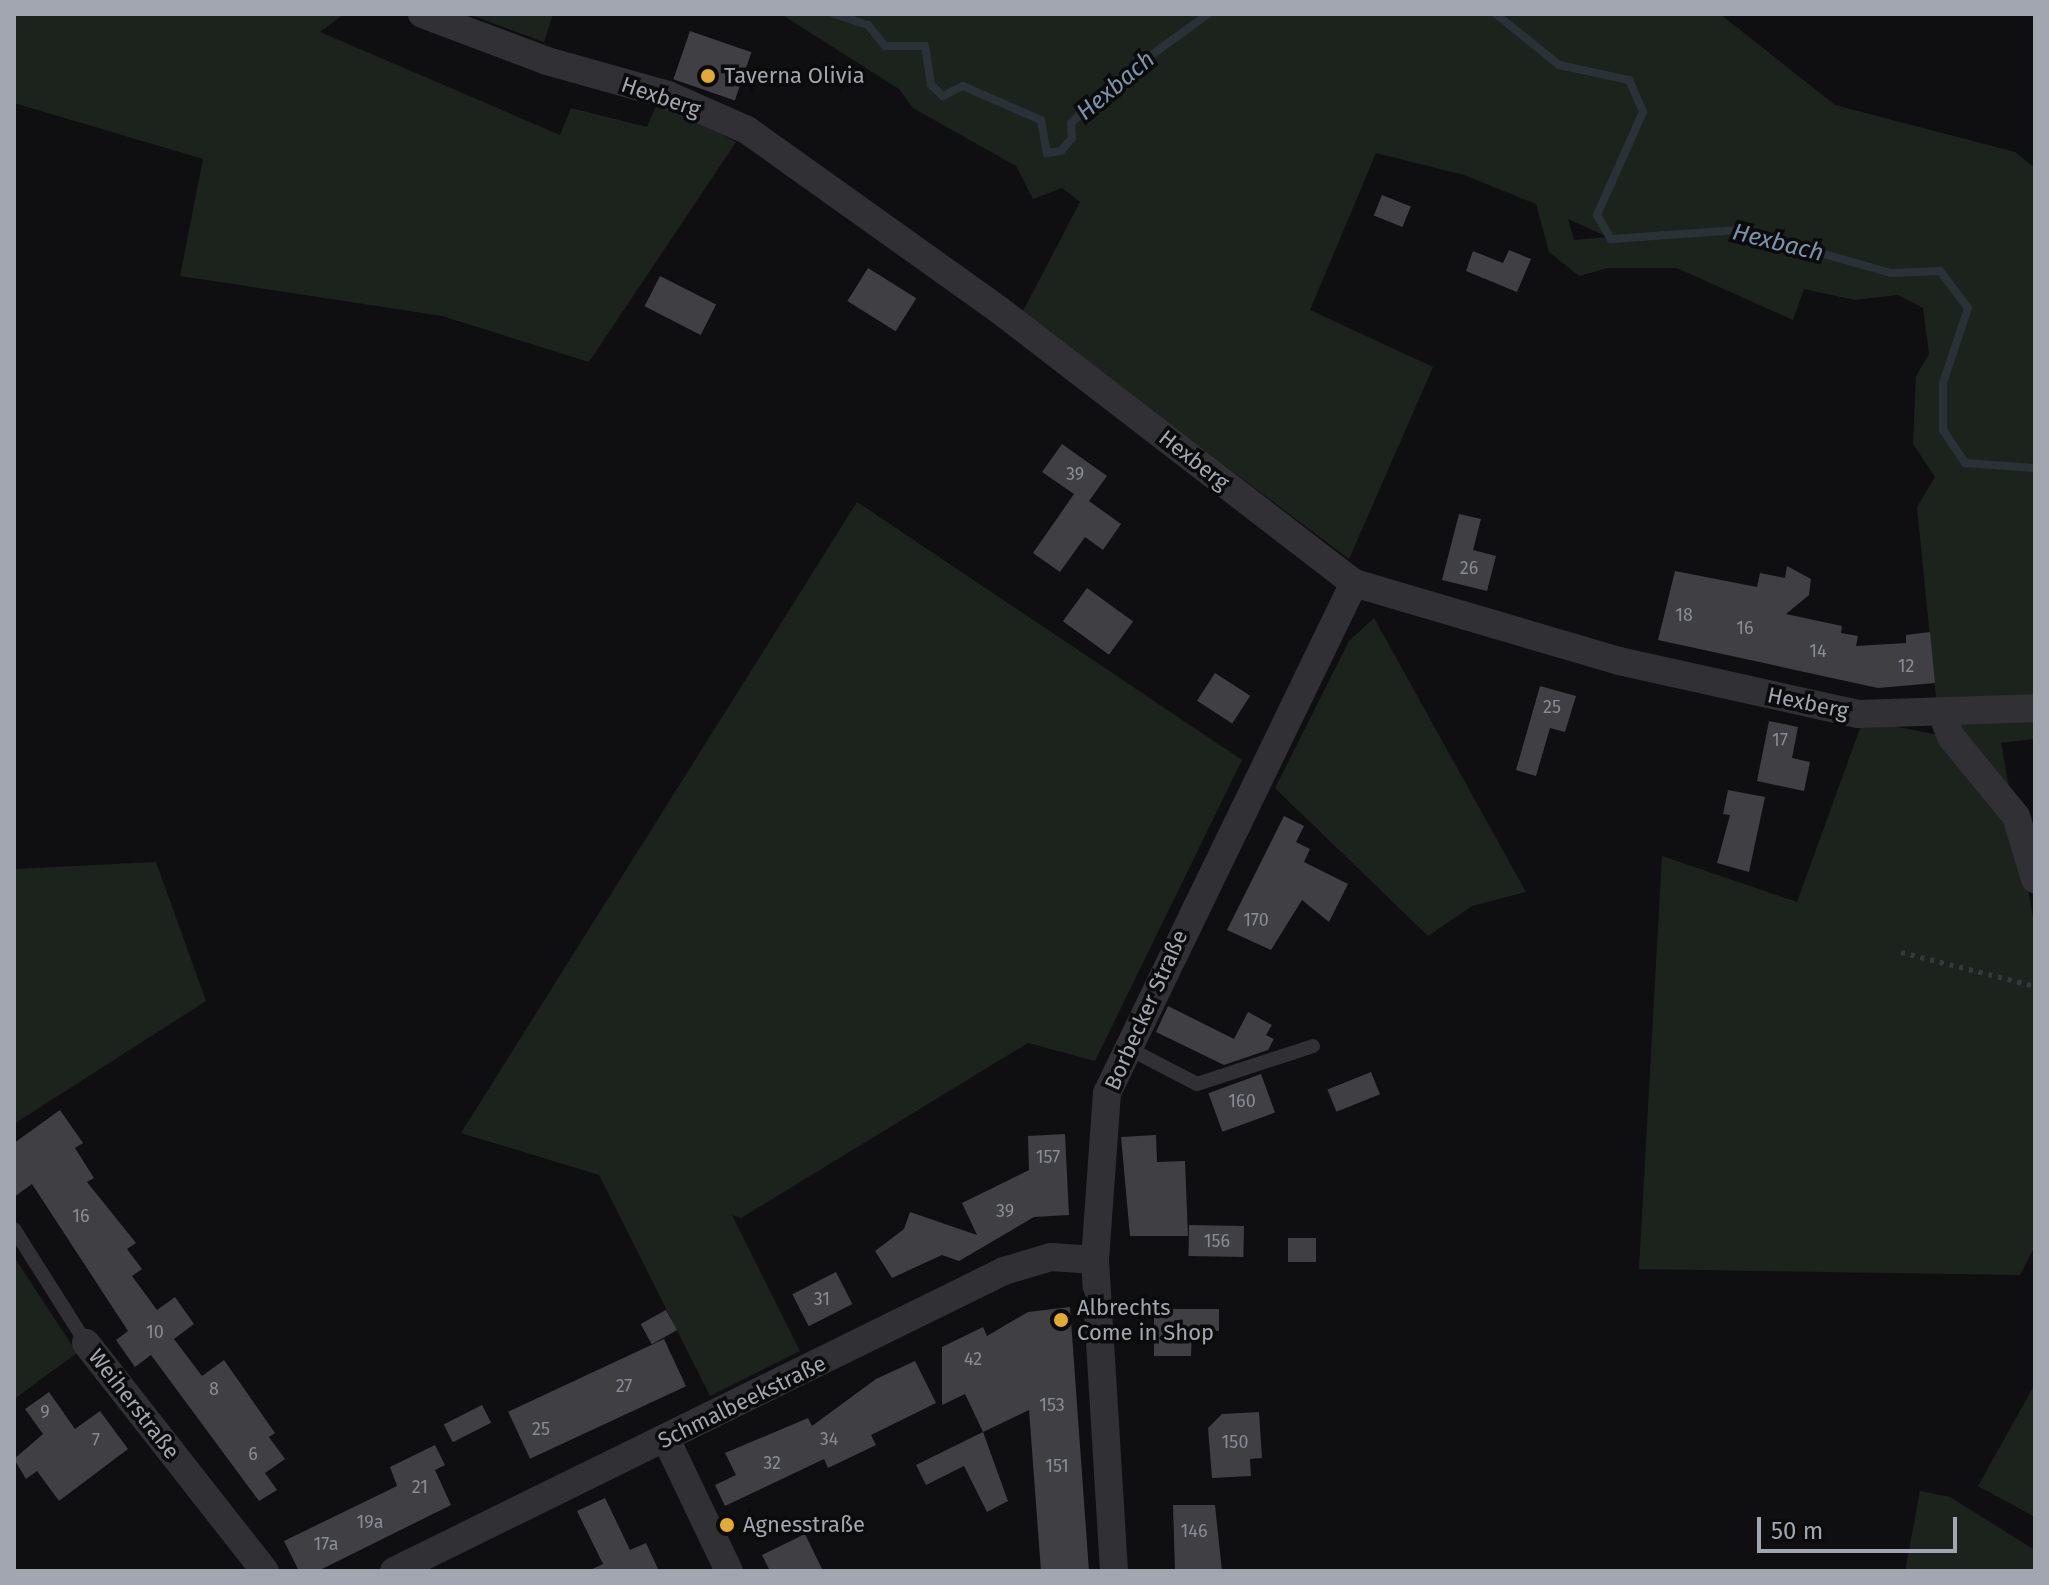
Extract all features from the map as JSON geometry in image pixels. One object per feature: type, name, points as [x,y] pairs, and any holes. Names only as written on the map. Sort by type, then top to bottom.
[{"type":"street","name":"Hexberg","points":[[422,14],[547,61],[668,95],[747,130],[998,309],[1354,583],[1634,664],[1858,714],[1943,716],[2035,708]]},
{"type":"street","name":"Borbecker Straße","points":[[1114,1571],[1095,1260],[1101,1123],[1126,1047],[1354,583]]},
{"type":"street","points":[[1943,716],[1951,737],[2016,816],[2035,879]]},
{"type":"street","name":"Schmalbeekstraße","points":[[394,1571],[1004,1271],[1051,1257],[1095,1260]]},
{"type":"street","name":"Weiherstraße","points":[[86,1343],[265,1571]]},
{"type":"street","points":[[666,1439],[729,1571]]},
{"type":"lane","points":[[1126,1047],[1197,1084],[1313,1046]]},
{"type":"lane","name":"Weiherstraße","points":[[14,1229],[86,1343]]},
{"type":"path","points":[[1901,952],[2035,986]]},
{"type":"shaded area","points":[[14,14],[344,14],[320,32],[560,135],[571,108],[647,127],[658,101],[736,142],[589,362],[442,316],[180,276],[203,159],[14,103]]},
{"type":"shaded area","points":[[468,14],[553,14],[544,42]]},
{"type":"shaded area","points":[[781,14],[1720,14],[1835,105],[2015,152],[2035,168],[2035,739],[2001,743],[2035,928],[2035,1246],[2020,1275],[1639,1269],[1662,856],[1797,902],[1863,720],[1948,737],[1936,697],[1917,507],[1935,477],[1913,444],[1916,376],[1929,354],[1923,308],[1898,295],[1855,300],[1804,289],[1793,320],[1677,268],[1608,268],[1579,276],[1549,252],[1536,204],[1464,175],[1376,153],[1310,310],[1433,367],[1349,559],[1022,313],[1080,202],[1062,188],[1033,199],[1016,166],[913,108],[899,89]],"holes":[[[1568,219],[1608,237],[1574,240]]]},
{"type":"shaded area","points":[[857,502],[1242,760],[1095,1061],[1028,1043],[741,1218],[732,1215],[800,1351],[710,1396],[599,1175],[461,1133]]},
{"type":"shaded area","points":[[1374,618],[1526,892],[1472,906],[1428,936],[1275,788],[1349,641]]},
{"type":"shaded area","points":[[156,862],[206,1001],[14,1124],[14,869]]},
{"type":"shaded area","points":[[14,1257],[77,1353],[14,1399]]},
{"type":"shaded area","points":[[2035,1384],[2035,1517],[1978,1486]]},
{"type":"shaded area","points":[[1920,1491],[1950,1497],[2035,1550],[2035,1571],[1905,1571]]},
{"type":"building","name":"Taverna Olivia","points":[[690,31],[751,52],[735,100],[673,79]]},
{"type":"building","points":[[1382,195],[1411,207],[1403,227],[1374,215]]},
{"type":"building","points":[[1509,250],[1531,259],[1517,292],[1466,271],[1473,251],[1503,263]]},
{"type":"building","points":[[868,268],[916,298],[896,331],[847,301]]},
{"type":"building","points":[[660,276],[716,305],[701,335],[645,306]]},
{"type":"building","points":[[1062,444],[1107,476],[1089,501],[1121,524],[1103,550],[1085,537],[1060,572],[1033,553],[1074,494],[1042,472]]},
{"type":"building","points":[[1459,514],[1481,519],[1473,550],[1496,556],[1487,591],[1442,580]]},
{"type":"building","points":[[1787,566],[1811,579],[1809,595],[1786,614],[1842,626],[1841,633],[1858,636],[1856,646],[1906,643],[1906,635],[1930,632],[1935,683],[1878,688],[1658,640],[1675,571],[1757,587],[1760,573],[1785,578]]},
{"type":"building","points":[[1087,588],[1133,622],[1109,655],[1063,621]]},
{"type":"building","points":[[1215,673],[1250,696],[1232,724],[1197,701]]},
{"type":"building","points":[[1540,686],[1576,696],[1565,732],[1550,728],[1536,776],[1516,770]]},
{"type":"building","points":[[1769,721],[1798,727],[1792,758],[1810,762],[1804,791],[1757,781]]},
{"type":"building","points":[[1728,790],[1765,797],[1749,872],[1717,863],[1730,815],[1723,814]]},
{"type":"building","points":[[1284,816],[1304,826],[1296,842],[1310,849],[1304,862],[1348,884],[1329,922],[1302,900],[1271,950],[1227,930]]},
{"type":"building","points":[[1168,1006],[1234,1039],[1248,1012],[1272,1025],[1266,1035],[1274,1039],[1268,1050],[1224,1065],[1156,1032]]},
{"type":"building","points":[[1371,1072],[1380,1094],[1336,1112],[1327,1090]]},
{"type":"building","points":[[1261,1074],[1275,1113],[1222,1132],[1208,1093]]},
{"type":"building","points":[[60,1110],[83,1143],[75,1148],[94,1178],[87,1182],[136,1243],[127,1249],[142,1269],[132,1276],[157,1310],[175,1297],[194,1324],[174,1339],[202,1376],[224,1360],[275,1433],[269,1437],[285,1459],[265,1473],[277,1490],[259,1501],[151,1355],[135,1367],[116,1340],[128,1331],[32,1184],[14,1197],[14,1143]]},
{"type":"building","points":[[1065,1134],[1069,1215],[1034,1217],[959,1261],[942,1255],[892,1278],[875,1251],[904,1229],[910,1212],[977,1235],[962,1203],[1029,1170],[1028,1136]]},
{"type":"building","points":[[1156,1135],[1157,1162],[1185,1161],[1188,1236],[1130,1236],[1121,1137]]},
{"type":"building","points":[[1189,1225],[1244,1226],[1243,1257],[1188,1256]]},
{"type":"building","points":[[1288,1238],[1316,1238],[1316,1262],[1288,1262]]},
{"type":"building","points":[[836,1272],[852,1304],[809,1326],[792,1294]]},
{"type":"building","points":[[1070,1307],[1089,1571],[1041,1571],[1029,1410],[983,1432],[965,1394],[942,1405],[942,1347],[983,1327],[987,1336],[1028,1312]]},
{"type":"building","points":[[1154,1309],[1219,1309],[1219,1331],[1192,1331],[1191,1356],[1154,1356]]},
{"type":"building","points":[[666,1310],[677,1330],[652,1344],[641,1324]]},
{"type":"building","points":[[664,1339],[686,1386],[530,1459],[508,1412]]},
{"type":"building","points":[[915,1361],[936,1403],[871,1435],[876,1445],[828,1468],[824,1459],[725,1506],[715,1485],[736,1475],[725,1453],[808,1418],[812,1426],[876,1379]]},
{"type":"building","points":[[49,1392],[75,1429],[100,1411],[128,1449],[59,1501],[37,1471],[26,1479],[14,1459],[43,1434],[25,1409]]},
{"type":"building","points":[[482,1405],[491,1423],[453,1442],[444,1425]]},
{"type":"building","points":[[1259,1412],[1262,1458],[1250,1459],[1251,1476],[1212,1478],[1208,1428],[1222,1414]]},
{"type":"building","points":[[983,1432],[1008,1501],[987,1512],[964,1466],[926,1485],[916,1465]]},
{"type":"building","points":[[435,1445],[445,1465],[435,1470],[451,1505],[318,1571],[299,1571],[284,1541],[397,1486],[390,1467]]},
{"type":"building","points":[[605,1498],[630,1550],[646,1543],[659,1571],[588,1571],[603,1564],[577,1511]]},
{"type":"building","points":[[1173,1505],[1215,1505],[1222,1571],[1175,1571]]},
{"type":"building","points":[[805,1534],[823,1571],[770,1571],[762,1555]]},
{"type":"waterway","name":"Hexbach","points":[[834,14],[868,25],[885,46],[925,46],[931,85],[943,96],[963,86],[1041,120],[1047,153],[1061,151],[1072,138],[1071,123],[1113,83],[1208,14]]},
{"type":"waterway","name":"Hexbach","points":[[1496,14],[1559,65],[1629,80],[1643,112],[1597,215],[1611,239],[1739,230],[1891,273],[1940,271],[1968,308],[1943,383],[1943,430],[1965,463],[2035,468]]},
{"type":"place","name":"Taverna Olivia","points":[[708,76]]},
{"type":"place","name":"Albrechts Come in Shop","points":[[1061,1320]]},
{"type":"place","name":"Agnesstraße","points":[[727,1525]]}]
